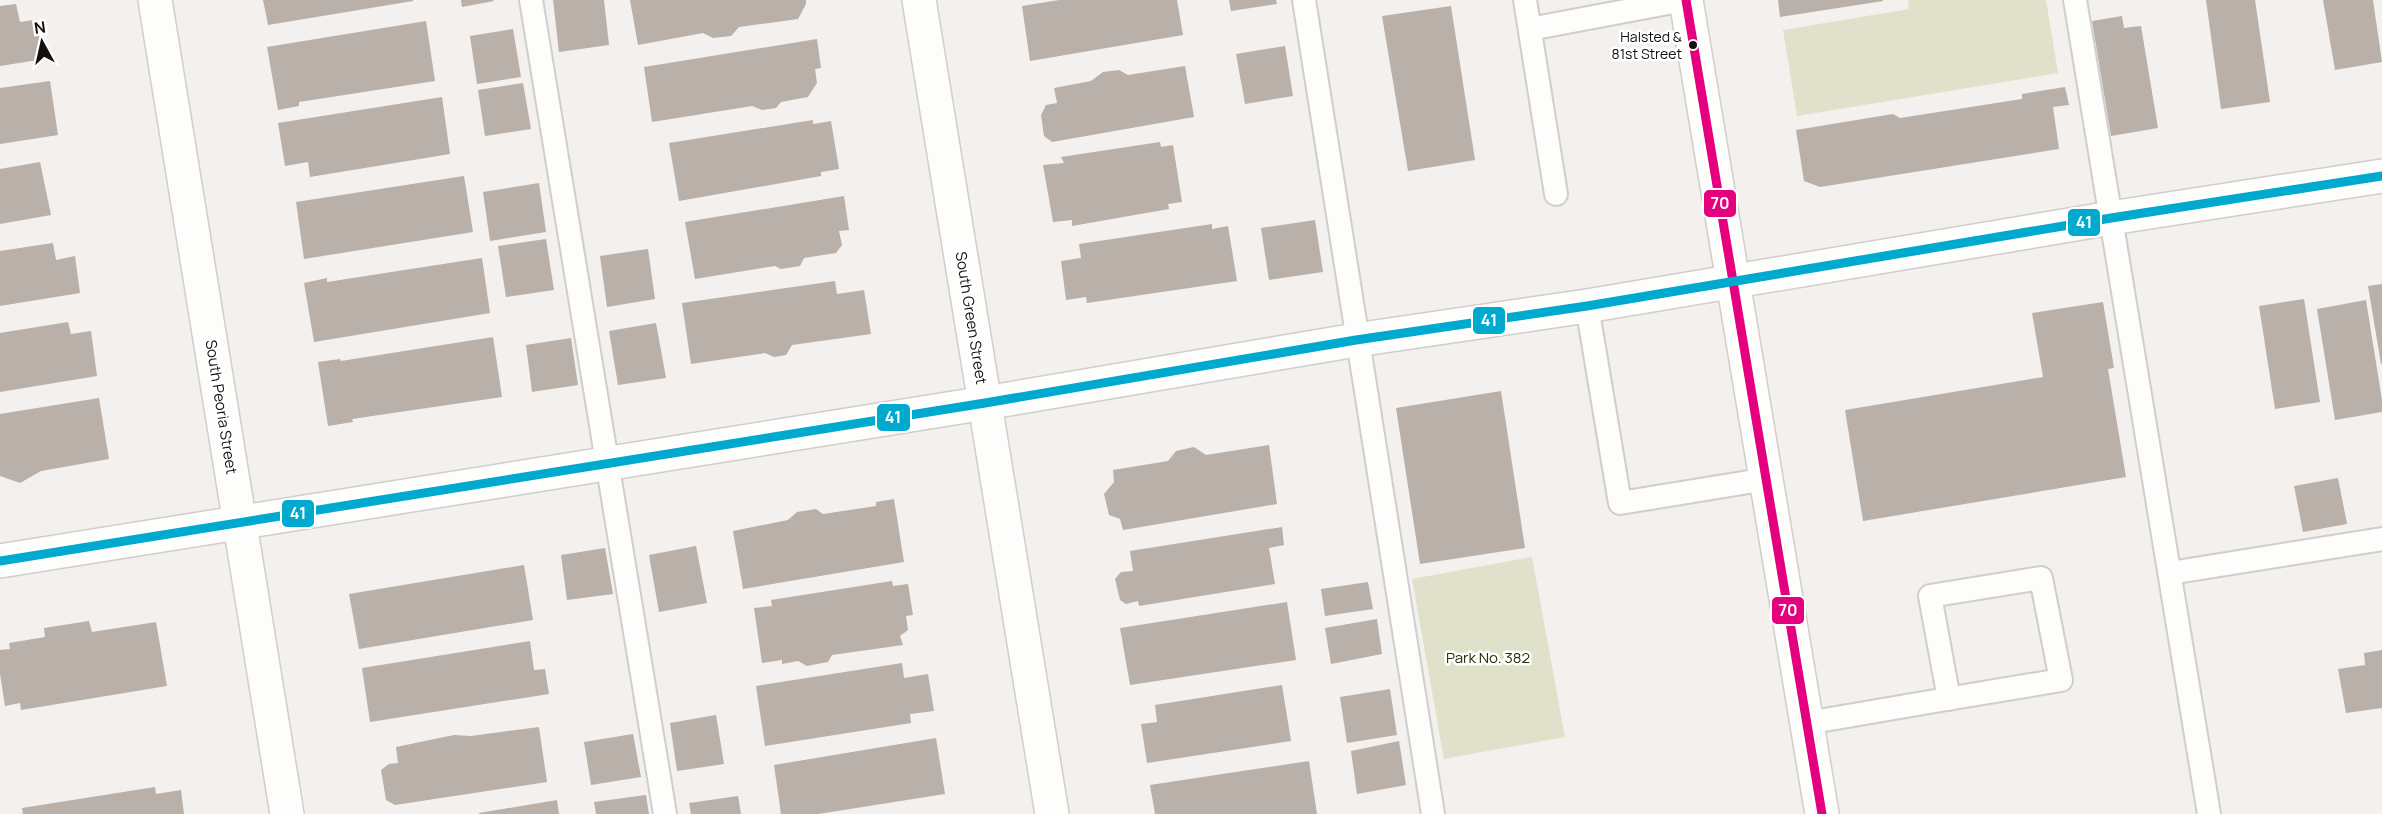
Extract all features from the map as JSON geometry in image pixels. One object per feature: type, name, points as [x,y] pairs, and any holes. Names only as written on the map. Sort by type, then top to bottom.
[{"type":"street","name":"South Peoria Street","points":[[154,0],[286,814]]},
{"type":"street","name":"South Green Street","points":[[919,0],[1052,814]]},
{"type":"street","points":[[1685,0],[1822,814]]},
{"type":"street","points":[[0,561],[985,404],[1356,340],[1587,306],[2111,218],[2382,176]]},
{"type":"lane","points":[[531,0],[665,814]]},
{"type":"lane","points":[[1304,0],[1356,340],[1433,814]]},
{"type":"lane","points":[[1525,0],[1556,195]]},
{"type":"lane","points":[[1530,29],[1685,0]]},
{"type":"lane","points":[[2075,0],[2209,814]]},
{"type":"lane","points":[[1587,306],[1620,503],[1767,478]]},
{"type":"lane","points":[[2170,573],[2382,539]]},
{"type":"lane","points":[[1807,723],[1949,699],[2061,680],[2041,578],[1930,596],[1949,699]]},
{"type":"green space","points":[[1908,0],[2046,0],[2058,73],[1797,116],[1783,30],[1909,9]]},
{"type":"green space","name":"Park No. 382","points":[[1532,557],[1565,737],[1444,759],[1412,579]]},
{"type":"building","points":[[263,0],[413,0],[413,1],[268,25]]},
{"type":"building","points":[[461,0],[493,0],[494,1],[462,7]]},
{"type":"building","points":[[553,0],[604,0],[609,45],[559,52]]},
{"type":"building","points":[[630,0],[806,0],[806,4],[798,19],[739,27],[731,36],[713,38],[703,33],[638,45]]},
{"type":"building","points":[[1059,0],[1177,0],[1183,35],[1030,61],[1022,6]]},
{"type":"building","points":[[1229,0],[1276,0],[1277,4],[1231,11]]},
{"type":"building","points":[[1778,0],[1883,0],[1883,1],[1780,17]]},
{"type":"building","points":[[2206,0],[2255,0],[2270,102],[2221,109]]},
{"type":"building","points":[[2323,0],[2373,0],[2382,62],[2335,70]]},
{"type":"building","points":[[16,4],[20,22],[33,20],[38,26],[42,50],[38,60],[0,66],[0,6]]},
{"type":"building","points":[[1451,6],[1475,160],[1408,171],[1382,16]]},
{"type":"building","points":[[2122,16],[2124,28],[2141,26],[2158,128],[2111,136],[2092,21]]},
{"type":"building","points":[[426,21],[435,81],[299,102],[299,106],[278,110],[267,47]]},
{"type":"building","points":[[513,29],[521,77],[477,84],[470,36]]},
{"type":"building","points":[[817,39],[821,68],[815,69],[817,83],[808,97],[781,102],[776,108],[762,110],[752,106],[652,122],[644,67]]},
{"type":"building","points":[[1285,46],[1293,96],[1245,104],[1236,54]]},
{"type":"building","points":[[1185,66],[1194,117],[1052,142],[1044,136],[1041,115],[1046,105],[1057,103],[1054,88],[1091,81],[1103,72],[1119,70],[1128,75]]},
{"type":"building","points":[[50,81],[58,135],[0,144],[0,88]]},
{"type":"building","points":[[523,83],[531,129],[485,136],[478,90]]},
{"type":"building","points":[[2065,87],[2069,105],[2053,107],[2059,149],[1820,187],[1804,181],[1796,130],[1893,114],[1900,118],[2022,99],[2022,94]]},
{"type":"building","points":[[442,97],[450,154],[310,177],[308,162],[285,166],[278,123]]},
{"type":"building","points":[[813,120],[813,124],[831,121],[839,169],[821,172],[821,176],[679,201],[669,143]]},
{"type":"building","points":[[1160,142],[1161,147],[1173,145],[1182,202],[1168,204],[1169,209],[1072,226],[1072,220],[1053,222],[1043,165],[1064,163],[1061,157]]},
{"type":"building","points":[[40,162],[51,215],[0,224],[0,169]]},
{"type":"building","points":[[464,176],[473,232],[304,259],[296,202]]},
{"type":"building","points":[[539,183],[546,232],[490,241],[483,192]]},
{"type":"building","points":[[844,196],[849,230],[839,231],[842,245],[836,253],[804,258],[800,266],[781,269],[775,266],[695,279],[685,222]]},
{"type":"building","points":[[1315,220],[1323,272],[1269,280],[1261,228]]},
{"type":"building","points":[[1212,224],[1212,229],[1228,226],[1237,281],[1087,303],[1086,297],[1066,300],[1061,261],[1081,258],[1079,244]]},
{"type":"building","points":[[546,239],[554,290],[506,297],[498,246]]},
{"type":"building","points":[[53,243],[56,260],[75,256],[80,293],[0,306],[0,251]]},
{"type":"building","points":[[648,249],[655,299],[607,307],[600,256]]},
{"type":"building","points":[[482,258],[490,313],[314,342],[304,283],[327,278],[327,282]]},
{"type":"building","points":[[835,281],[837,294],[864,290],[871,334],[792,345],[786,355],[774,357],[765,353],[691,364],[682,303]]},
{"type":"building","points":[[2382,284],[2382,364],[2381,364],[2368,286]]},
{"type":"building","points":[[2304,299],[2320,402],[2275,409],[2259,306]]},
{"type":"building","points":[[2366,300],[2382,412],[2335,420],[2317,309]]},
{"type":"building","points":[[2103,302],[2114,368],[2108,369],[2126,477],[1863,521],[1845,410],[2043,377],[2032,313]]},
{"type":"building","points":[[68,322],[71,334],[91,331],[97,376],[0,392],[0,333]]},
{"type":"building","points":[[656,323],[666,378],[618,385],[609,331]]},
{"type":"building","points":[[493,337],[502,397],[352,419],[353,422],[328,426],[318,362],[340,359],[341,361]]},
{"type":"building","points":[[571,338],[578,385],[532,392],[526,345]]},
{"type":"building","points":[[1501,391],[1525,548],[1420,564],[1396,408]]},
{"type":"building","points":[[99,398],[109,459],[41,471],[20,483],[0,476],[0,414]]},
{"type":"building","points":[[1269,445],[1277,504],[1123,530],[1120,519],[1109,515],[1104,494],[1114,482],[1113,470],[1168,461],[1176,451],[1194,447],[1206,455]]},
{"type":"building","points":[[2338,478],[2347,524],[2303,532],[2294,486]]},
{"type":"building","points":[[894,499],[904,562],[743,589],[733,531],[788,520],[797,512],[816,509],[823,514],[876,506],[876,502]]},
{"type":"building","points":[[1282,527],[1284,545],[1269,548],[1275,584],[1139,606],[1138,601],[1126,604],[1120,600],[1115,579],[1121,572],[1133,571],[1130,551]]},
{"type":"building","points":[[696,546],[707,603],[659,612],[649,555]]},
{"type":"building","points":[[605,548],[613,594],[567,600],[561,555]]},
{"type":"building","points":[[524,565],[533,620],[359,649],[349,594]]},
{"type":"building","points":[[892,581],[893,586],[908,584],[913,615],[906,616],[908,630],[900,636],[903,645],[832,655],[828,662],[807,666],[798,661],[782,664],[782,660],[762,663],[754,608],[772,606],[771,600]]},
{"type":"building","points":[[1368,582],[1373,609],[1325,616],[1321,589]]},
{"type":"building","points":[[1287,602],[1296,660],[1130,685],[1120,628]]},
{"type":"building","points":[[1377,619],[1382,654],[1331,664],[1325,628]]},
{"type":"building","points":[[89,621],[92,632],[156,622],[167,686],[21,710],[20,703],[5,706],[0,674],[0,650],[10,649],[9,643],[45,637],[44,628]]},
{"type":"building","points":[[530,641],[534,670],[545,669],[549,694],[370,722],[362,668]]},
{"type":"building","points":[[2382,650],[2382,708],[2346,713],[2338,669],[2365,665],[2364,653]]},
{"type":"building","points":[[902,663],[904,678],[928,674],[934,711],[910,714],[911,723],[765,746],[756,686]]},
{"type":"building","points":[[1282,685],[1291,741],[1147,763],[1141,724],[1157,722],[1155,705]]},
{"type":"building","points":[[1390,689],[1397,735],[1347,743],[1340,697]]},
{"type":"building","points":[[716,715],[724,764],[677,771],[670,723]]},
{"type":"building","points":[[539,727],[547,782],[395,805],[386,800],[381,770],[389,764],[398,763],[396,747],[454,735],[471,736]]},
{"type":"building","points":[[633,734],[641,777],[591,785],[584,742]]},
{"type":"building","points":[[936,738],[945,794],[818,814],[781,814],[774,765]]},
{"type":"building","points":[[1399,741],[1406,785],[1357,794],[1351,751]]},
{"type":"building","points":[[1309,761],[1317,814],[1155,814],[1150,785]]},
{"type":"building","points":[[155,787],[156,794],[181,790],[184,814],[23,814],[22,808]]},
{"type":"building","points":[[646,795],[649,814],[596,814],[594,802]]},
{"type":"building","points":[[738,796],[741,814],[691,814],[689,803]]},
{"type":"building","points":[[557,800],[559,814],[479,814],[479,813]]},
{"type":"transit line","name":"70","points":[[1686,0],[1822,814]]},
{"type":"transit line","name":"41","points":[[0,561],[985,403],[1356,340],[1587,306],[2111,218],[2382,176]]},
{"type":"place","name":"Halsted & 81st Street","points":[[1693,45]]}]
